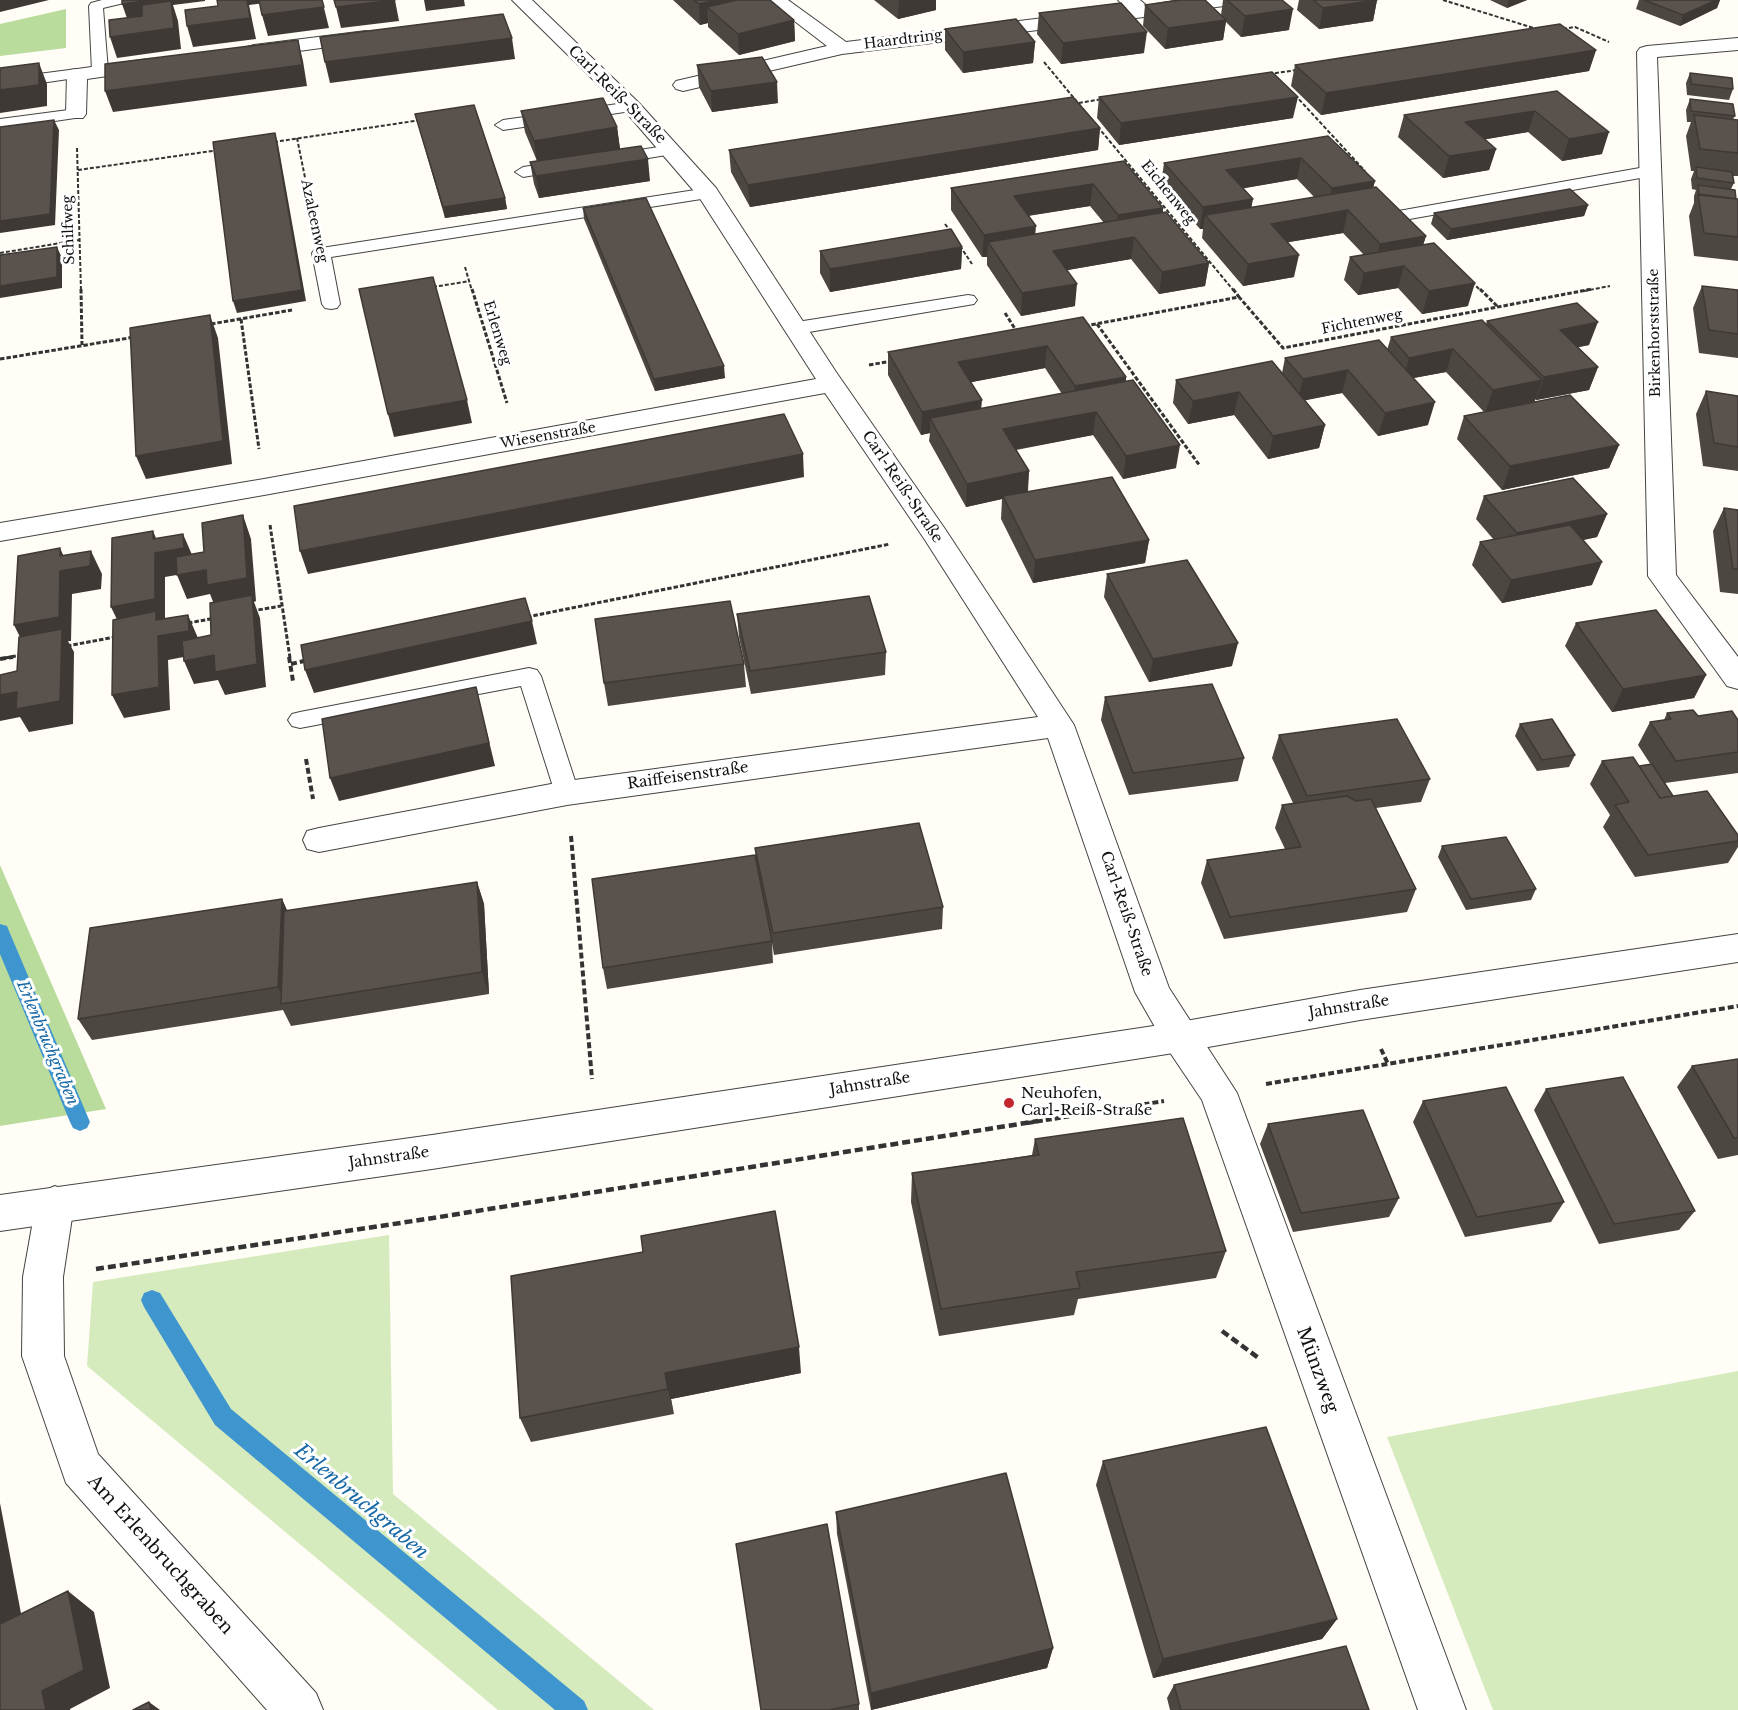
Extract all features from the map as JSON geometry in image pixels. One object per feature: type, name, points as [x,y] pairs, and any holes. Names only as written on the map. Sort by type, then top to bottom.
[{"type":"street","name":"Carl-Reiß-Straße","points":[[521,0],[632,107],[708,193],[828,378],[935,535],[1059,724],[1153,992],[1179,1037]]},
{"type":"street","name":"Haardtring","points":[[776,0],[842,48]]},
{"type":"street","points":[[1127,0],[1144,11]]},
{"type":"street","name":"Haardtring","points":[[683,85],[842,48],[1224,0]]},
{"type":"street","points":[[513,19],[537,16]]},
{"type":"street","points":[[230,54],[383,35]]},
{"type":"street","points":[[1647,52],[1738,44]]},
{"type":"street","name":"Birkenhorststraße","points":[[1647,52],[1662,576],[1738,679]]},
{"type":"street","points":[[76,114],[77,74],[171,62]]},
{"type":"street","name":"Wiesenstraße","points":[[0,532],[519,441],[828,378]]},
{"type":"street","name":"Raiffeisenstraße","points":[[319,840],[567,793],[1059,724]]},
{"type":"street","name":"Jahnstraße","points":[[0,1213],[421,1154],[1179,1037],[1360,1005],[1738,948]]},
{"type":"street","name":"Münzweg","points":[[1179,1037],[1218,1092],[1442,1710]]},
{"type":"street","name":"Am Erlenbruchgraben","points":[[55,1204],[43,1277],[43,1356],[81,1468],[299,1710]]},
{"type":"lane","points":[[100,71],[96,6],[119,0]]},
{"type":"lane","points":[[0,84],[77,74]]},
{"type":"lane","points":[[503,125],[632,107]]},
{"type":"lane","points":[[0,124],[76,114]]},
{"type":"lane","points":[[523,172],[672,150]]},
{"type":"lane","points":[[1404,215],[1651,171]]},
{"type":"lane","points":[[321,253],[708,193]]},
{"type":"lane","name":"Azaleenweg","points":[[321,253],[331,304]]},
{"type":"lane","points":[[797,328],[968,300]]},
{"type":"lane","points":[[300,720],[529,676],[567,793]]},
{"type":"path","points":[[1443,0],[1537,29]]},
{"type":"path","name":"Eichenweg","points":[[1014,27],[1080,103],[1239,297]]},
{"type":"path","points":[[1561,30],[1575,27],[1624,49],[1647,52]]},
{"type":"path","points":[[1263,75],[1297,70]]},
{"type":"path","points":[[1069,105],[1103,99]]},
{"type":"path","name":"Schilfweg","points":[[76,114],[82,345]]},
{"type":"path","points":[[274,142],[426,119]]},
{"type":"path","name":"Azaleenweg","points":[[297,138],[321,253]]},
{"type":"path","points":[[78,170],[228,148]]},
{"type":"path","name":"Erlenweg","points":[[454,232],[519,441]]},
{"type":"path","points":[[0,253],[80,240]]},
{"type":"path","name":"Fichtenweg","points":[[1239,297],[1283,348],[1654,278]]},
{"type":"path","points":[[424,288],[470,281]]},
{"type":"path","points":[[1076,328],[1239,297]]},
{"type":"path","points":[[207,325],[331,304]]},
{"type":"path","points":[[241,319],[281,606],[246,612]]},
{"type":"path","points":[[1097,324],[1200,466]]},
{"type":"path","points":[[0,359],[139,336]]},
{"type":"path","points":[[828,378],[898,360]]},
{"type":"path","points":[[525,617],[935,535]]},
{"type":"path","points":[[187,623],[223,617]]},
{"type":"path","points":[[58,648],[117,636]]},
{"type":"path","points":[[0,658],[23,654]]},
{"type":"path","points":[[291,664],[314,659]]},
{"type":"path","points":[[567,793],[596,1126]]},
{"type":"path","points":[[43,1277],[445,1216],[1738,1006]]},
{"type":"green space","points":[[66,9],[66,48],[0,56],[0,24]]},
{"type":"green space","points":[[0,865],[106,1109],[0,1126]]},
{"type":"green space","points":[[389,1235],[393,1494],[654,1710],[498,1710],[87,1366],[93,1282]]},
{"type":"green space","points":[[1738,1371],[1738,1710],[1493,1710],[1387,1437]]},
{"type":"building","points":[[122,0],[151,0],[122,4]]},
{"type":"building","points":[[217,0],[247,0],[250,18],[187,26],[185,10],[218,6]]},
{"type":"building","points":[[259,0],[322,0],[324,7],[262,15]]},
{"type":"building","points":[[334,0],[395,0],[336,7]]},
{"type":"building","points":[[694,0],[717,0],[699,4]]},
{"type":"building","points":[[737,0],[770,0],[794,20],[738,34],[707,7]]},
{"type":"building","points":[[1180,0],[1205,0],[1226,20],[1168,28],[1145,5]]},
{"type":"building","points":[[1227,0],[1282,0],[1293,9],[1245,16]]},
{"type":"building","points":[[1313,0],[1377,0],[1323,8]]},
{"type":"building","points":[[1644,0],[1716,0],[1683,15]]},
{"type":"building","points":[[171,1],[174,28],[110,37],[109,20],[142,16],[142,5]]},
{"type":"building","points":[[1121,3],[1147,32],[1063,43],[1039,13]]},
{"type":"building","points":[[503,14],[512,38],[325,62],[320,37]]},
{"type":"building","points":[[1016,19],[1035,42],[963,52],[945,29]]},
{"type":"building","points":[[1560,24],[1596,50],[1326,93],[1295,65]]},
{"type":"building","points":[[298,40],[302,65],[105,91],[105,64]]},
{"type":"building","points":[[762,57],[777,82],[711,91],[697,65]]},
{"type":"building","points":[[39,63],[39,85],[0,90],[0,68]]},
{"type":"building","points":[[1272,72],[1298,97],[1121,123],[1099,97]]},
{"type":"building","points":[[1690,73],[1732,78],[1733,89],[1691,84]]},
{"type":"building","points":[[1557,91],[1609,132],[1569,139],[1535,111],[1465,122],[1496,149],[1449,156],[1404,115]]},
{"type":"building","points":[[1073,97],[1100,128],[748,185],[729,150]]},
{"type":"building","points":[[603,98],[617,127],[534,141],[521,111]]},
{"type":"building","points":[[1690,99],[1733,104],[1735,116],[1691,111]]},
{"type":"building","points":[[474,105],[505,198],[443,207],[415,114]]},
{"type":"building","points":[[1694,115],[1738,120],[1738,153],[1700,149]]},
{"type":"building","points":[[54,120],[50,214],[0,221],[0,127]]},
{"type":"building","points":[[275,133],[302,290],[233,301],[213,142]]},
{"type":"building","points":[[1328,136],[1375,181],[1332,188],[1301,158],[1226,170],[1253,199],[1203,207],[1164,163]]},
{"type":"building","points":[[641,146],[648,159],[536,176],[530,162]]},
{"type":"building","points":[[1124,161],[1163,208],[1118,215],[1093,184],[1014,196],[1036,226],[984,235],[951,188]]},
{"type":"building","points":[[1696,167],[1732,172],[1734,183],[1697,178]]},
{"type":"building","points":[[1698,185],[1735,190],[1736,199],[1699,195]]},
{"type":"building","points":[[1376,187],[1426,236],[1380,244],[1348,210],[1271,224],[1299,255],[1248,264],[1205,215]]},
{"type":"building","points":[[1570,189],[1588,205],[1451,229],[1434,213]]},
{"type":"building","points":[[1698,194],[1738,199],[1738,237],[1704,233]]},
{"type":"building","points":[[646,198],[724,366],[654,379],[583,208]]},
{"type":"building","points":[[1166,212],[1209,263],[1162,272],[1134,237],[1053,251],[1077,284],[1022,293],[988,242]]},
{"type":"building","points":[[951,229],[962,247],[830,269],[820,251]]},
{"type":"building","points":[[1434,243],[1475,283],[1429,291],[1404,266],[1364,273],[1350,257]]},
{"type":"building","points":[[57,247],[57,277],[0,286],[0,255]]},
{"type":"building","points":[[433,277],[467,400],[388,414],[359,289]]},
{"type":"building","points":[[1702,286],[1738,290],[1738,334],[1709,330]]},
{"type":"building","points":[[1577,303],[1598,322],[1560,330],[1598,367],[1544,377],[1487,321]]},
{"type":"building","points":[[210,315],[223,441],[136,456],[130,328]]},
{"type":"building","points":[[1083,317],[1126,377],[1075,386],[1047,346],[958,362],[982,400],[922,412],[888,352]]},
{"type":"building","points":[[1482,320],[1542,380],[1493,390],[1453,349],[1409,358],[1391,337]]},
{"type":"building","points":[[1379,340],[1435,402],[1385,413],[1348,370],[1303,379],[1285,358]]},
{"type":"building","points":[[1272,361],[1325,425],[1273,436],[1239,392],[1193,401],[1176,380]]},
{"type":"building","points":[[1133,380],[1180,445],[1126,456],[1096,412],[1003,429],[1029,471],[967,484],[930,418]]},
{"type":"building","points":[[1706,391],[1738,396],[1738,447],[1714,443]]},
{"type":"building","points":[[1570,395],[1619,445],[1510,466],[1464,416]]},
{"type":"building","points":[[784,414],[803,454],[300,551],[294,506]]},
{"type":"building","points":[[1112,477],[1149,540],[1035,560],[1003,496]]},
{"type":"building","points":[[1573,478],[1607,514],[1517,533],[1484,496]]},
{"type":"building","points":[[1724,508],[1738,510],[1738,569],[1733,569]]},
{"type":"building","points":[[243,515],[247,578],[207,585],[206,570],[177,575],[176,557],[204,552],[202,523]]},
{"type":"building","points":[[1570,525],[1602,562],[1511,580],[1480,542]]},
{"type":"building","points":[[153,531],[153,539],[183,534],[184,548],[155,553],[155,599],[111,607],[112,538]]},
{"type":"building","points":[[60,548],[60,556],[91,551],[90,566],[60,571],[59,617],[14,625],[18,556]]},
{"type":"building","points":[[1187,560],[1238,643],[1153,659],[1107,574]]},
{"type":"building","points":[[252,595],[257,664],[215,672],[214,655],[184,661],[182,641],[211,635],[210,603]]},
{"type":"building","points":[[869,596],[886,652],[750,671],[737,614]]},
{"type":"building","points":[[525,598],[532,621],[305,670],[301,645]]},
{"type":"building","points":[[730,601],[744,664],[604,683],[595,619]]},
{"type":"building","points":[[1656,610],[1706,675],[1623,689],[1576,623]]},
{"type":"building","points":[[156,611],[156,620],[188,615],[189,631],[158,636],[159,687],[112,695],[113,620]]},
{"type":"building","points":[[62,629],[60,701],[16,709],[17,692],[0,695],[0,675],[17,671],[19,637]]},
{"type":"building","points":[[1212,684],[1244,758],[1133,773],[1105,697]]},
{"type":"building","points":[[476,687],[489,743],[330,778],[322,719]]},
{"type":"building","points":[[1693,710],[1698,716],[1732,711],[1738,720],[1738,752],[1676,761],[1650,722],[1671,719],[1667,713]]},
{"type":"building","points":[[1397,719],[1430,779],[1307,796],[1279,735]]},
{"type":"building","points":[[1552,719],[1575,755],[1542,760],[1520,724]]},
{"type":"building","points":[[1633,757],[1660,798],[1707,791],[1738,835],[1738,841],[1648,855],[1615,805],[1629,802],[1602,761]]},
{"type":"building","points":[[1652,764],[1673,796],[1660,798],[1639,766]]},
{"type":"building","points":[[1347,796],[1356,801],[1371,799],[1416,889],[1230,917],[1207,860],[1301,847],[1282,805]]},
{"type":"building","points":[[919,823],[943,907],[773,933],[755,848]]},
{"type":"building","points":[[1506,837],[1536,889],[1471,899],[1442,846]]},
{"type":"building","points":[[755,855],[772,941],[603,968],[592,879]]},
{"type":"building","points":[[477,882],[482,972],[281,1004],[284,911]]},
{"type":"building","points":[[282,899],[278,987],[78,1019],[90,928]]},
{"type":"building","points":[[1738,1059],[1738,1138],[1734,1138],[1692,1066]]},
{"type":"building","points":[[1623,1077],[1695,1211],[1614,1224],[1546,1089]]},
{"type":"building","points":[[1506,1087],[1564,1202],[1477,1217],[1423,1101]]},
{"type":"building","points":[[1363,1110],[1399,1198],[1301,1213],[1268,1124]]},
{"type":"building","points":[[1183,1118],[1226,1251],[1076,1272],[1080,1288],[941,1309],[912,1173],[1039,1155],[1035,1139]]},
{"type":"building","points":[[775,1211],[799,1347],[665,1373],[668,1389],[520,1418],[511,1276],[643,1252],[641,1236]]},
{"type":"building","points":[[1266,1427],[1337,1619],[1163,1659],[1103,1461]]},
{"type":"building","points":[[1006,1473],[1053,1648],[871,1693],[836,1512]]},
{"type":"building","points":[[827,1524],[859,1704],[829,1710],[761,1710],[736,1544]]},
{"type":"building","points":[[68,1591],[84,1670],[42,1691],[46,1710],[0,1710],[0,1624]]},
{"type":"building","points":[[1346,1646],[1369,1710],[1181,1710],[1174,1685]]},
{"type":"building","points":[[149,1702],[151,1710],[133,1710]]},
{"type":"waterway","name":"Erlenbruchgraben","points":[[0,931],[80,1122]]},
{"type":"waterway","name":"Erlenbruchgraben","points":[[152,1300],[223,1417],[575,1710]]},
{"type":"place","name":"Neuhofen, Carl-Reiß-Straße","points":[[1009,1103]]}]
